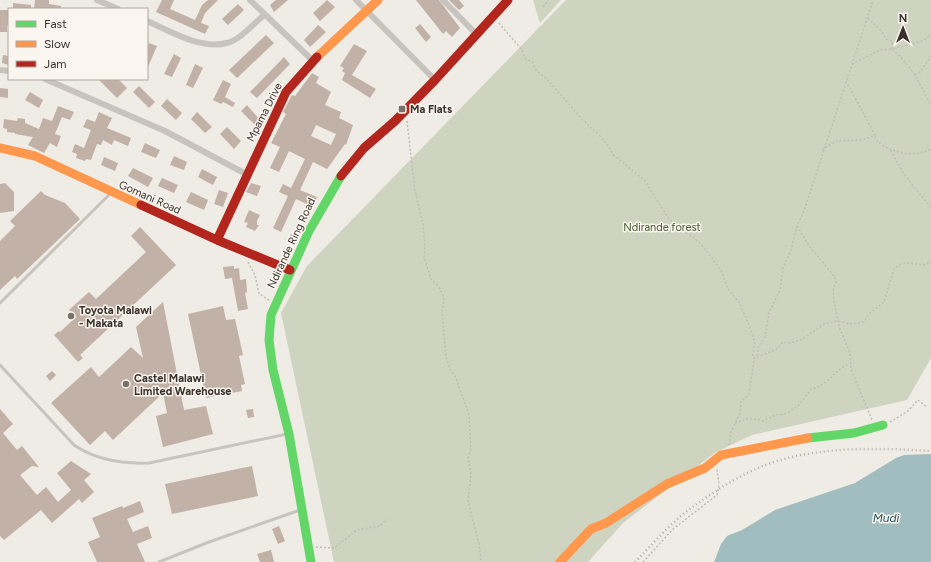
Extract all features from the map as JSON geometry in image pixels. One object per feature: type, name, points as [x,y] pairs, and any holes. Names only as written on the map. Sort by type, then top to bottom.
[{"type":"street","points":[[97,0],[116,8]]},
{"type":"street","points":[[250,0],[312,60]]},
{"type":"street","points":[[356,0],[435,80]]},
{"type":"street","name":"Mpama Drive","points":[[216,240],[286,92],[296,77],[312,60],[378,0]]},
{"type":"street","points":[[443,0],[477,35]]},
{"type":"street","name":"Ndirande Ring Road","points":[[311,562],[289,434],[277,390],[269,340],[271,315],[316,215],[336,182],[364,148],[407,109],[508,0]]},
{"type":"street","points":[[148,21],[186,38],[203,43],[215,44],[227,43],[235,39],[264,15]]},
{"type":"street","points":[[47,80],[165,131],[246,174]]},
{"type":"street","name":"Gomani Road","points":[[0,148],[35,156],[216,240],[290,270]]},
{"type":"street","points":[[560,562],[591,529],[606,523],[667,484],[705,468],[721,455],[761,446],[829,435],[854,433],[879,426]]},
{"type":"lane","points":[[0,303],[112,192]]},
{"type":"lane","points":[[0,365],[74,445],[85,452],[114,461],[133,464],[149,462],[289,434]]},
{"type":"lane","points":[[160,562],[209,542],[302,510]]},
{"type":"path","points":[[544,7],[548,0]]},
{"type":"path","points":[[757,357],[758,348],[765,337],[769,313],[780,290],[783,268],[791,250],[797,226],[873,0]]},
{"type":"path","points":[[493,17],[522,50],[525,58],[533,63],[536,70],[547,79],[582,119],[603,139],[614,155],[645,181],[669,219],[700,243],[721,270],[728,288],[739,302],[751,330],[755,344],[753,355],[754,359],[749,394],[741,402],[740,413],[731,432],[729,448],[721,455]]},
{"type":"path","points":[[868,18],[882,31],[886,39],[892,41],[892,49],[902,58],[915,75],[931,104]]},
{"type":"path","points":[[852,64],[859,62],[880,50],[892,49],[922,41],[931,36],[931,39]]},
{"type":"path","points":[[915,75],[920,72],[931,56]]},
{"type":"path","points":[[846,81],[878,142],[891,150],[911,155],[931,149]]},
{"type":"path","points":[[407,109],[414,180],[423,224],[425,247],[424,257],[431,279],[439,287],[444,297],[442,312],[446,357],[461,390],[469,415],[471,449],[468,458],[471,474],[468,501],[479,544],[481,562]]},
{"type":"path","points":[[822,150],[832,142],[845,139],[860,140],[875,135]]},
{"type":"path","points":[[891,150],[912,187],[931,207]]},
{"type":"path","points":[[797,226],[810,247],[835,277],[836,282],[833,290],[838,321],[850,353],[850,364],[879,426],[896,420],[918,400],[927,406]]},
{"type":"path","points":[[248,261],[255,275],[259,294],[277,303]]},
{"type":"path","points":[[754,359],[777,349],[783,342],[790,343],[803,339],[824,324],[838,321],[851,324],[864,322],[869,314],[884,302],[890,276],[894,269],[901,264],[923,265],[931,262]]},
{"type":"path","points":[[735,423],[749,418],[764,421],[775,415],[786,414],[799,405],[811,389],[822,386],[839,369],[850,364]]},
{"type":"path","points":[[643,562],[673,529],[717,495],[718,478],[713,461]]},
{"type":"path","points":[[309,546],[334,548],[356,530],[380,526],[387,519]]},
{"type":"green space","points":[[533,0],[561,0],[540,23]]},
{"type":"green space","name":"Ndirande forest","points":[[566,0],[931,0],[931,358],[907,400],[752,435],[716,452],[623,523],[588,562],[334,562],[281,313],[307,266]]},
{"type":"water","name":"Mudi","points":[[931,454],[931,562],[714,562],[721,544],[727,536],[742,530],[775,510],[855,483],[896,458],[904,455]]},
{"type":"building","points":[[35,0],[49,0],[49,4],[61,6],[61,8],[34,8]]},
{"type":"building","points":[[162,0],[174,0],[170,9],[195,20],[202,5],[208,0],[218,0],[205,13],[201,23],[209,26],[205,34],[156,12]]},
{"type":"building","points":[[276,0],[288,0],[274,12],[270,5]]},
{"type":"building","points":[[327,0],[335,7],[320,21],[313,13]]},
{"type":"building","points":[[416,0],[439,0],[460,28],[452,37],[446,31],[443,34]]},
{"type":"building","points":[[449,0],[459,0],[464,6],[459,10]]},
{"type":"building","points":[[13,3],[31,5],[31,8],[13,8]]},
{"type":"building","points":[[238,4],[244,10],[228,25],[222,19]]},
{"type":"building","points":[[0,10],[8,10],[7,32],[0,32]]},
{"type":"building","points":[[420,24],[431,37],[426,42],[415,28]]},
{"type":"building","points":[[318,25],[326,32],[310,47],[304,40]]},
{"type":"building","points":[[266,35],[274,43],[237,78],[229,70]]},
{"type":"building","points":[[149,43],[157,46],[148,67]]},
{"type":"building","points":[[354,44],[367,51],[352,75],[376,89],[370,98],[342,80],[345,73],[342,71],[344,68],[340,66]]},
{"type":"building","points":[[174,54],[181,58],[172,77],[164,74]]},
{"type":"building","points":[[3,55],[8,56],[8,65],[2,63]]},
{"type":"building","points":[[284,57],[290,64],[257,98],[250,92]]},
{"type":"building","points":[[195,64],[203,68],[193,88],[186,85]]},
{"type":"building","points":[[312,73],[319,77],[316,83],[331,92],[325,105],[341,112],[339,118],[353,125],[346,145],[345,144],[327,169],[313,162],[300,190],[317,197],[313,207],[296,199],[281,232],[273,228],[288,196],[279,192],[283,184],[291,188],[305,159],[289,151],[279,172],[270,168],[280,147],[271,143],[286,114],[283,112],[292,95],[295,96]],"holes":[[[316,125],[336,134],[331,145],[311,136]]]},
{"type":"building","points":[[99,80],[119,80],[127,88],[117,98]]},
{"type":"building","points":[[223,80],[231,84],[225,97],[235,103],[233,107],[223,102],[221,104],[213,100]]},
{"type":"building","points":[[139,86],[155,102],[149,108],[133,92]]},
{"type":"building","points":[[0,88],[8,89],[8,98],[0,97]]},
{"type":"building","points":[[30,92],[43,100],[39,108],[25,100]]},
{"type":"building","points":[[167,99],[182,113],[176,120],[161,106]]},
{"type":"building","points":[[247,105],[260,120],[256,126],[241,111]]},
{"type":"building","points":[[58,106],[74,112],[70,120],[62,117],[55,134],[61,136],[57,147],[50,143],[44,153],[28,145],[33,137],[7,132],[7,129],[3,128],[4,119],[17,121],[18,118],[25,119],[25,123],[39,129],[43,118],[52,121]]},
{"type":"building","points":[[99,112],[112,118],[107,128],[131,138],[128,146],[114,140],[112,145],[103,140],[101,145],[97,144],[91,160],[86,159],[85,161],[76,158],[77,154],[72,152],[75,144],[84,148],[91,130],[83,127],[87,119],[95,122]]},
{"type":"building","points":[[197,112],[212,127],[205,133],[191,119]]},
{"type":"building","points":[[227,127],[241,141],[234,149],[220,134]]},
{"type":"building","points":[[145,143],[160,150],[156,158],[141,152]]},
{"type":"building","points":[[174,156],[187,162],[184,170],[170,165]]},
{"type":"building","points":[[104,157],[118,163],[115,171],[101,165]]},
{"type":"building","points":[[133,168],[153,178],[148,187],[128,176]]},
{"type":"building","points":[[202,169],[217,177],[213,185],[198,177]]},
{"type":"building","points":[[162,178],[178,185],[174,193],[158,186]]},
{"type":"building","points":[[5,183],[14,192],[14,211],[0,213],[0,184]]},
{"type":"building","points":[[251,183],[261,186],[257,196],[246,192]]},
{"type":"building","points":[[219,190],[228,193],[223,207],[214,204]]},
{"type":"building","points":[[41,191],[45,195],[65,203],[80,219],[17,279],[15,276],[0,290],[0,241],[15,226],[10,221]]},
{"type":"building","points":[[191,192],[208,200],[204,210],[186,202]]},
{"type":"building","points":[[249,210],[260,215],[257,221],[257,225],[259,225],[255,231],[246,227],[248,223],[244,222]]},
{"type":"building","points":[[140,227],[176,265],[80,355],[83,358],[78,362],[54,335],[59,331],[60,332],[76,317],[69,310],[89,292],[96,299],[146,252],[131,236]]},
{"type":"building","points":[[234,266],[234,269],[239,268],[240,280],[246,279],[247,292],[245,293],[248,309],[238,311],[232,278],[225,279],[223,267]]},
{"type":"building","points":[[163,302],[184,410],[206,406],[213,434],[163,447],[156,416],[167,413],[163,393],[113,440],[105,431],[90,445],[51,403],[91,367],[99,377],[131,347],[143,358],[136,327]]},
{"type":"building","points":[[223,306],[226,320],[235,319],[243,355],[239,356],[245,384],[241,385],[242,391],[206,398],[188,314]]},
{"type":"building","points":[[52,371],[56,375],[50,381],[46,376]]},
{"type":"building","points":[[0,409],[13,424],[3,433],[17,450],[22,446],[39,467],[32,466],[20,475],[37,495],[46,487],[58,502],[71,490],[57,473],[71,461],[91,474],[84,480],[94,492],[82,503],[79,499],[52,523],[41,510],[4,540],[0,536]]},
{"type":"building","points":[[253,409],[254,417],[248,418],[246,410]]},
{"type":"building","points":[[252,466],[258,496],[172,514],[165,484]]},
{"type":"building","points":[[140,501],[144,512],[127,519],[133,532],[148,526],[152,538],[137,544],[145,562],[97,562],[88,542],[100,537],[92,518],[122,506],[123,508]]},
{"type":"building","points":[[279,526],[285,541],[278,544],[272,529]]},
{"type":"building","points":[[271,550],[274,562],[260,562],[257,554]]},
{"type":"railway","points":[[635,562],[671,525],[686,512],[724,486],[755,469],[796,456],[834,450],[892,449],[931,451]]},
{"type":"traffic: fast","points":[[311,562],[289,434],[273,370],[269,340],[271,315],[309,231],[341,176]]},
{"type":"traffic: fast","points":[[808,438],[854,433],[883,425]]},
{"type":"traffic: slow","points":[[317,57],[378,0]]},
{"type":"traffic: slow","points":[[0,148],[35,156],[141,205]]},
{"type":"traffic: slow","points":[[560,562],[591,529],[606,523],[667,484],[705,468],[721,455],[808,438]]},
{"type":"traffic: jam","points":[[341,176],[364,148],[395,121],[435,80],[508,0]]},
{"type":"traffic: jam","points":[[217,240],[286,92],[317,57]]},
{"type":"traffic: jam","points":[[141,205],[217,240],[290,270]]},
{"type":"place","name":"Ma Flats","points":[[402,109]]},
{"type":"place","name":"Toyota Malawi - Makata","points":[[71,316]]},
{"type":"place","name":"Castel Malawi Limited Warehouse","points":[[126,384]]}]
